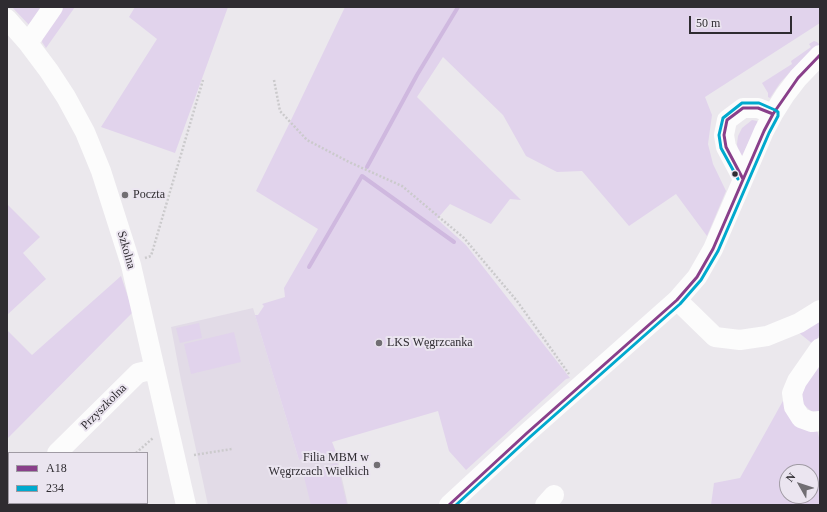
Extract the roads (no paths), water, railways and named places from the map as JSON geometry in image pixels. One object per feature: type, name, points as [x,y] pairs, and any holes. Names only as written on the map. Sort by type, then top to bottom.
[{"type":"street","points":[[28,43],[53,7]]},
{"type":"street","name":"Szkolna","points":[[7,19],[28,43],[66,97],[85,132],[101,171],[130,265],[186,505]]},
{"type":"street","points":[[449,505],[677,300],[697,277],[706,262],[773,114],[798,78],[820,55]]},
{"type":"street","points":[[743,179],[726,147],[724,134],[727,120],[743,108],[758,108],[773,114]]},
{"type":"street","points":[[677,300],[715,337],[740,340],[767,336],[799,323],[820,311]]},
{"type":"street","points":[[820,348],[797,381],[792,393],[794,407],[801,418],[812,422],[820,422]]},
{"type":"street","name":"Przyszkolna","points":[[58,452],[138,374],[155,369]]},
{"type":"waterway","points":[[367,167],[417,75],[458,7]]},
{"type":"waterway","points":[[309,267],[362,176],[454,242]]},
{"type":"place","name":"Poczta","points":[[125,195]]},
{"type":"place","name":"LKS Węgrzcanka","points":[[379,343]]},
{"type":"place","name":"Filia MBM w Węgrzcach Wielkich","points":[[377,465]]}]
